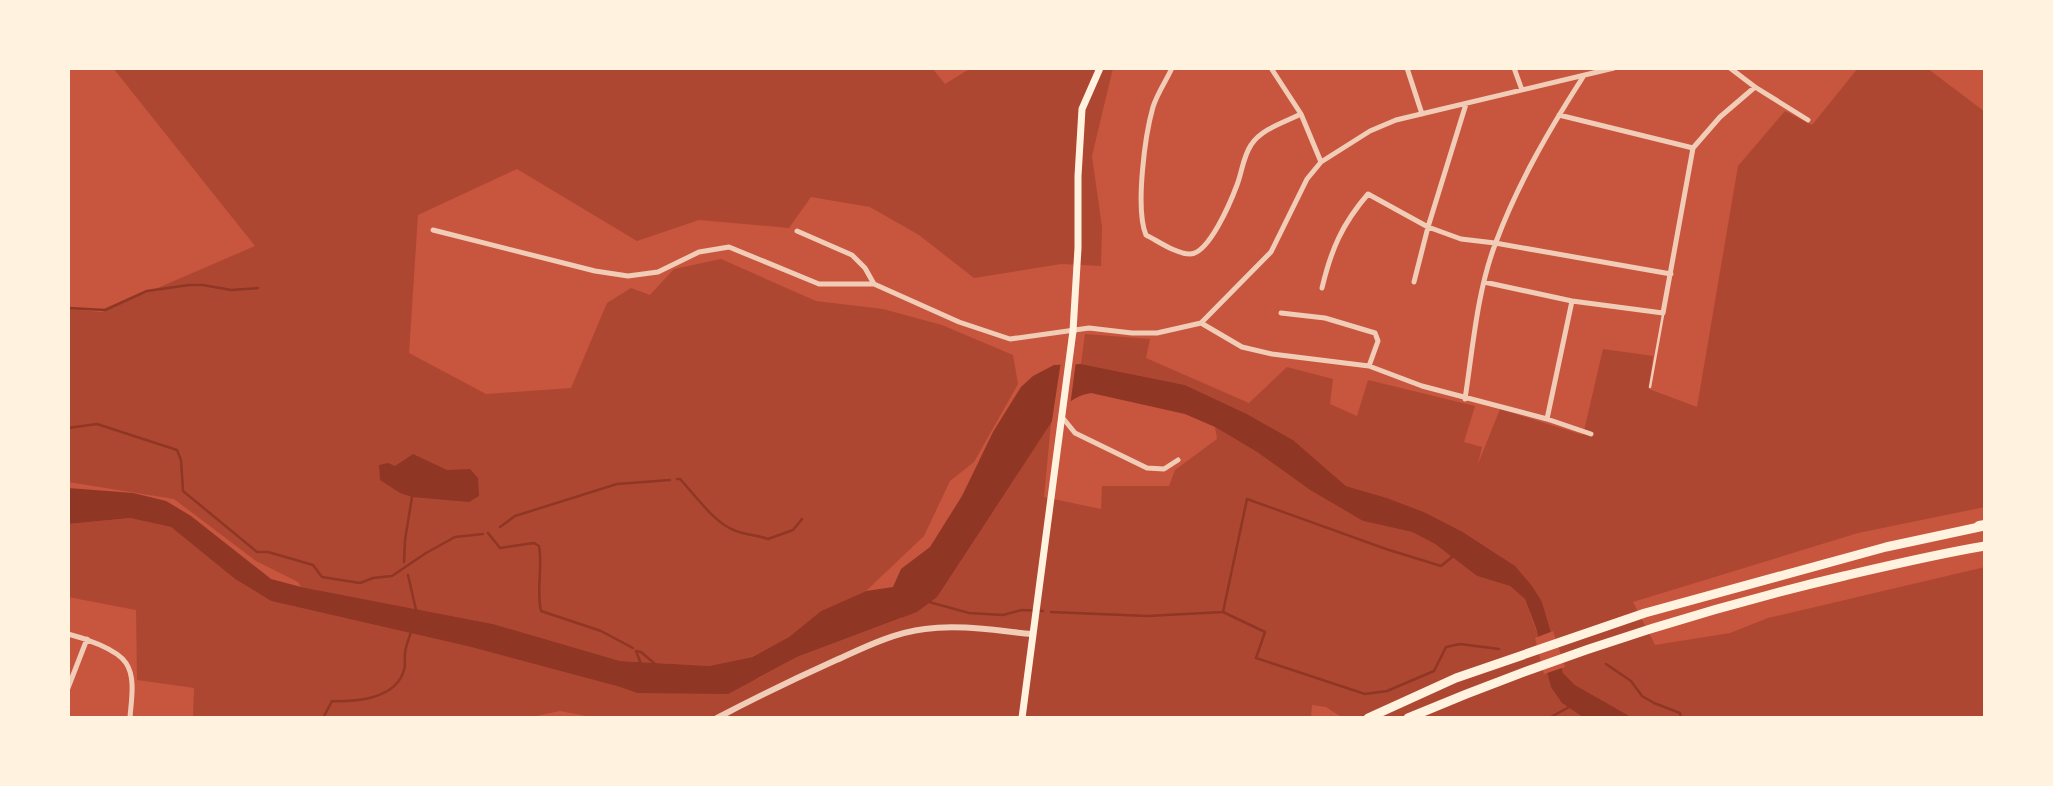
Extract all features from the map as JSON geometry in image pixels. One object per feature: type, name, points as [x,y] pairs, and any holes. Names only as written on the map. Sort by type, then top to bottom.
[{"type":"highway","points":[[1368,718],[1456,678],[1645,613],[1849,556],[1983,526]]},
{"type":"highway","points":[[1408,718],[1464,694],[1651,627],[1781,591],[1947,552],[1985,546]]},
{"type":"main road","points":[[1022,718],[1073,331],[1082,109],[1100,68]]},
{"type":"street","points":[[1172,68],[1153,105],[1146,146],[1141,223],[1146,236],[1186,254],[1195,254],[1203,248],[1220,223],[1238,183],[1242,163],[1256,138],[1301,114]]},
{"type":"street","points":[[1271,68],[1301,114],[1321,162]]},
{"type":"street","points":[[1407,68],[1422,114]]},
{"type":"street","points":[[1514,68],[1522,90]]},
{"type":"street","points":[[433,230],[596,271],[628,276],[658,272],[699,252],[729,247],[819,284],[874,284],[959,322],[1010,339],[1089,328],[1157,333],[1200,323],[1270,252],[1307,179],[1321,162],[1370,131],[1396,120],[1614,68]]},
{"type":"street","points":[[1730,68],[1808,120]]},
{"type":"street","points":[[1465,398],[1484,282],[1495,243],[1539,148],[1584,76]]},
{"type":"street","points":[[1484,282],[1572,301],[1663,313],[1693,148],[1720,117],[1755,87]]},
{"type":"street","points":[[1414,282],[1466,104]]},
{"type":"street","points":[[1559,115],[1693,148]]},
{"type":"street","points":[[1322,288],[1339,236],[1349,216],[1368,194],[1428,227],[1461,239],[1671,274]]},
{"type":"street","points":[[797,231],[852,254],[874,284]]},
{"type":"street","points":[[1547,419],[1572,301]]},
{"type":"street","points":[[1281,313],[1325,318],[1375,333],[1378,341],[1368,366]]},
{"type":"street","points":[[1200,323],[1242,347],[1272,354],[1368,366],[1422,386],[1547,419],[1591,434]]},
{"type":"street","points":[[1062,413],[1075,433],[1147,468],[1164,469],[1178,460]]},
{"type":"street","points":[[717,718],[868,645],[902,634],[925,629],[951,628],[1032,634]]},
{"type":"street","points":[[68,634],[99,643],[126,663],[132,681],[130,718]]},
{"type":"street","points":[[68,688],[88,639]]},
{"type":"lane","points":[[1650,387],[1663,313]]},
{"type":"shaded area","points":[[113,68],[932,68],[945,84],[971,68],[1113,68],[1092,156],[1102,227],[1101,266],[1061,264],[974,278],[919,235],[870,207],[811,197],[789,228],[699,220],[637,241],[517,169],[418,215],[409,353],[486,394],[571,388],[607,303],[631,288],[650,295],[674,269],[721,259],[816,301],[883,309],[942,325],[1013,355],[1018,384],[974,462],[950,481],[924,536],[866,591],[821,611],[789,637],[751,657],[709,666],[620,661],[493,624],[301,587],[298,582],[256,561],[174,499],[68,482],[68,309],[102,312],[255,246]]},
{"type":"shaded area","points":[[1858,68],[1927,68],[1985,112],[1985,507],[1858,533],[1633,602],[1655,645],[1730,633],[1768,618],[1985,567],[1985,718],[1633,718],[1575,685],[1563,673],[1542,602],[1461,531],[1424,512],[1346,486],[1293,440],[1247,414],[1185,385],[1081,364],[1085,334],[1150,339],[1146,358],[1249,403],[1287,367],[1333,379],[1330,404],[1357,416],[1368,380],[1475,406],[1464,442],[1482,447],[1478,464],[1500,409],[1583,435],[1603,349],[1653,356],[1649,389],[1697,407],[1738,166],[1785,111],[1812,125]]},
{"type":"shaded area","points":[[1081,364],[1185,385],[1247,414],[1293,440],[1346,486],[1424,512],[1461,531],[1515,566],[1532,586],[1542,602],[1563,673],[1575,685],[1633,718],[1584,718],[1562,703],[1551,687],[1536,628],[1525,599],[1510,586],[1477,576],[1435,544],[1412,532],[1363,521],[1310,490],[1257,452],[1215,427],[1185,414],[1091,393],[1073,400],[1055,418],[937,597],[917,612],[797,657],[728,694],[637,693],[471,647],[271,601],[235,579],[171,527],[130,518],[68,524],[68,488],[133,493],[166,501],[191,516],[271,579],[493,624],[620,661],[709,666],[752,657],[789,637],[821,611],[866,591],[893,587],[901,569],[930,547],[962,496],[993,432],[1021,387],[1033,376],[1054,365]]},
{"type":"shaded area","points":[[1051,423],[1044,497],[1101,509],[1102,486],[1169,486],[1175,470],[1217,439],[1215,427],[1257,452],[1310,490],[1363,521],[1412,532],[1435,544],[1477,576],[1510,586],[1525,599],[1562,703],[1584,718],[1343,718],[1326,707],[1312,705],[1311,718],[597,718],[560,711],[527,718],[193,718],[194,688],[137,680],[136,610],[68,597],[68,524],[130,518],[171,527],[235,579],[271,601],[471,647],[637,693],[757,679],[797,657],[902,618],[981,529]]},
{"type":"shaded area","points":[[413,454],[447,470],[470,469],[478,478],[479,496],[469,502],[412,497],[380,480],[379,465],[388,463],[395,466]]},
{"type":"pier","points":[[1061,361],[1076,361],[1070,407],[1051,427]]},
{"type":"pier","points":[[1553,631],[1565,667],[1544,674],[1535,638]]},
{"type":"waterway","points":[[68,308],[105,310],[147,291],[189,285],[231,290],[258,288]]},
{"type":"waterway","points":[[68,428],[97,424],[177,450],[181,460],[183,491],[257,552],[268,552],[313,565],[322,577],[360,583],[373,578],[392,576],[455,537],[483,534]]},
{"type":"waterway","points":[[677,479],[680,479],[720,522],[740,532],[768,539],[793,530],[802,519]]},
{"type":"waterway","points":[[500,527],[515,516],[617,484],[670,480]]},
{"type":"waterway","points":[[404,562],[412,497]]},
{"type":"waterway","points":[[1223,612],[1247,499],[1441,566],[1452,557]]},
{"type":"waterway","points":[[488,533],[500,548],[534,543],[539,546],[541,611],[601,631],[633,648]]},
{"type":"waterway","points":[[408,575],[416,610]]},
{"type":"waterway","points":[[929,602],[969,613],[1003,615],[1022,610],[1043,611]]},
{"type":"waterway","points":[[1051,612],[1147,616],[1223,612],[1265,632],[1256,658],[1365,694],[1387,691],[1434,671],[1446,647],[1460,644],[1499,649]]},
{"type":"waterway","points":[[323,718],[332,701],[374,697],[393,687],[404,670],[411,632]]},
{"type":"waterway","points":[[636,651],[641,664]]},
{"type":"waterway","points":[[636,651],[654,663]]},
{"type":"waterway","points":[[1606,664],[1631,681],[1642,696],[1680,713],[1681,718]]},
{"type":"waterway","points":[[1549,718],[1571,706]]}]
